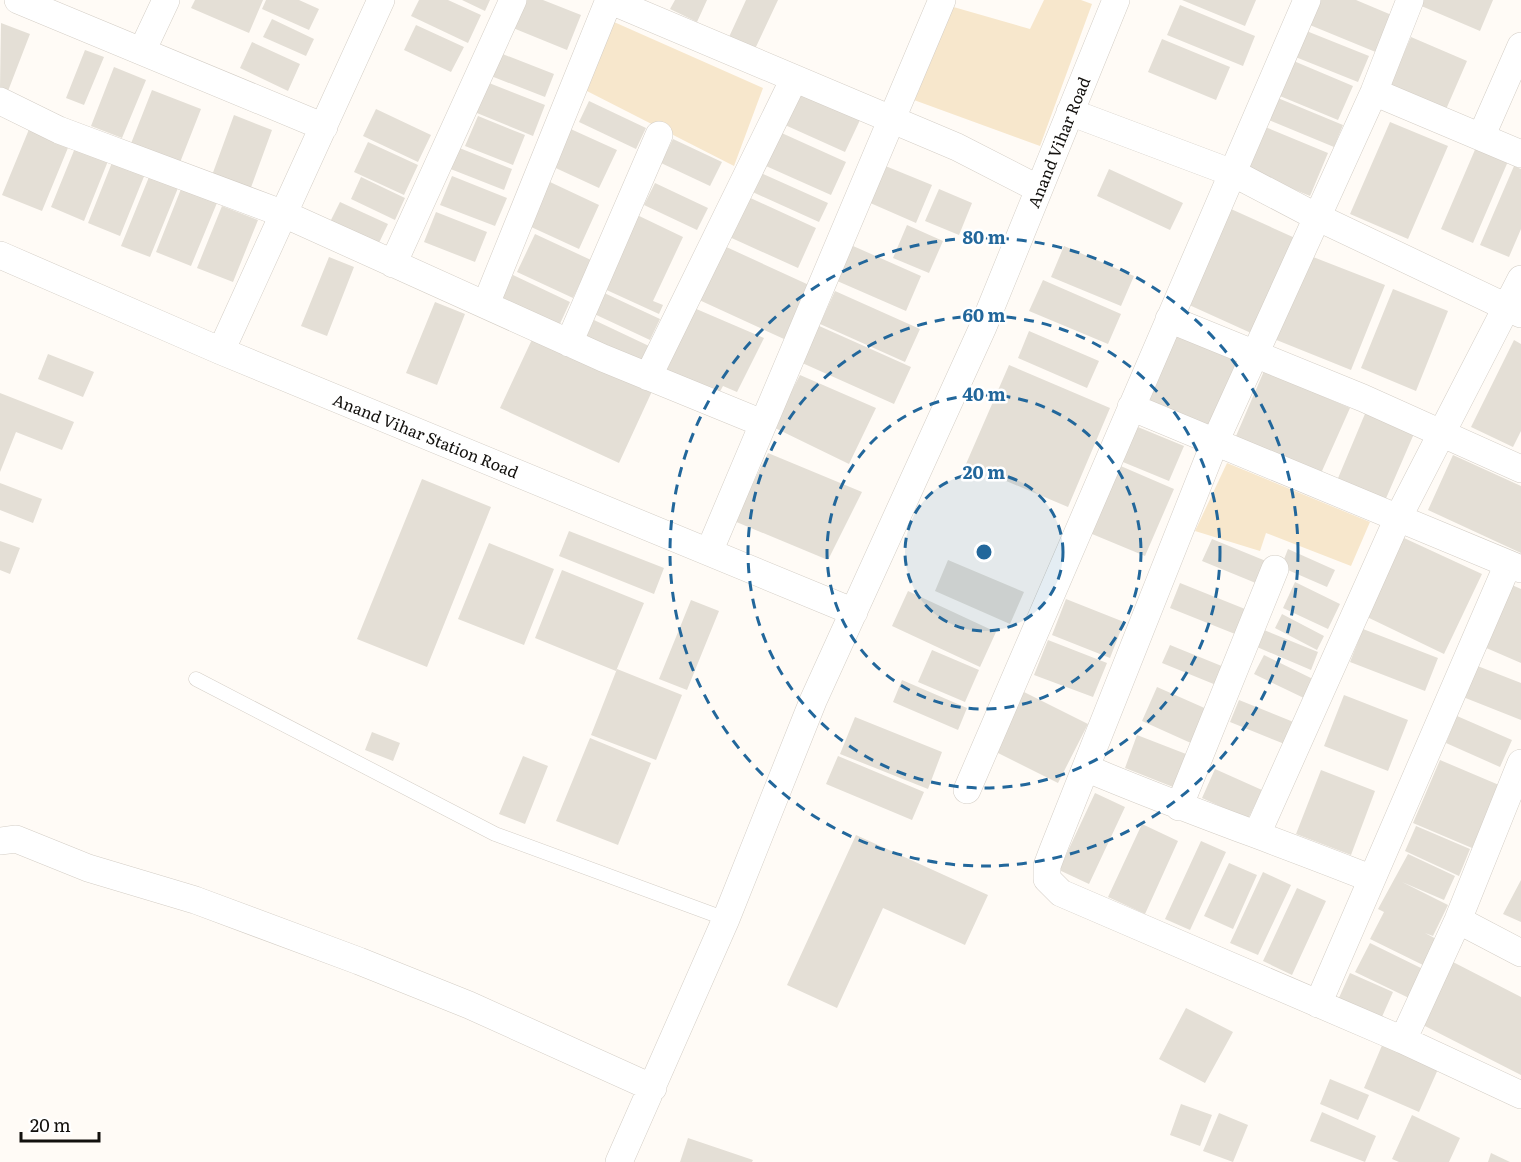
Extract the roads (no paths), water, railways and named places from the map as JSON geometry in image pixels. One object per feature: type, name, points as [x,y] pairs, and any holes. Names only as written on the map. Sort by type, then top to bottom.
[{"type":"street","points":[[18,0],[324,127]]},
{"type":"street","points":[[142,51],[166,0]]},
{"type":"street","points":[[221,351],[381,0]]},
{"type":"street","points":[[393,264],[513,0]]},
{"type":"street","points":[[486,304],[609,0],[860,108],[890,118],[957,147],[1039,189]]},
{"type":"street","points":[[709,552],[890,118],[942,0]]},
{"type":"street","name":"Anand Vihar Road","points":[[619,1162],[726,919],[813,701],[983,327],[1116,0]]},
{"type":"street","points":[[967,790],[1168,319],[1235,174],[1307,0]]},
{"type":"street","points":[[1410,0],[1374,92],[1215,442],[1047,866],[1047,879],[1061,893],[1403,1040],[1521,1095]]},
{"type":"street","points":[[1481,137],[1521,46]]},
{"type":"street","points":[[648,376],[794,79]]},
{"type":"street","points":[[1374,92],[1521,154]]},
{"type":"street","points":[[0,101],[59,130],[284,214],[569,343],[762,423]]},
{"type":"street","points":[[1070,112],[1235,174],[1317,217],[1514,311]]},
{"type":"street","points":[[569,343],[659,135]]},
{"type":"street","name":"Anand Vihar Station Road","points":[[0,255],[221,351],[854,612]]},
{"type":"street","points":[[1257,834],[1399,516],[1442,434],[1514,311],[1521,279]]},
{"type":"street","points":[[1168,319],[1256,354],[1521,469]]},
{"type":"street","points":[[1131,406],[1399,516],[1514,566],[1318,1004]]},
{"type":"street","points":[[1179,807],[1275,569]]},
{"type":"street","points":[[1403,1040],[1458,920],[1521,763]]},
{"type":"street","points":[[1086,768],[1179,807],[1257,834],[1372,879]]},
{"type":"street","points":[[0,841],[16,839],[88,867],[195,900],[359,961],[469,1005],[653,1088]]},
{"type":"street","points":[[1458,920],[1521,952]]},
{"type":"lane","points":[[196,679],[495,834],[726,919]]}]
